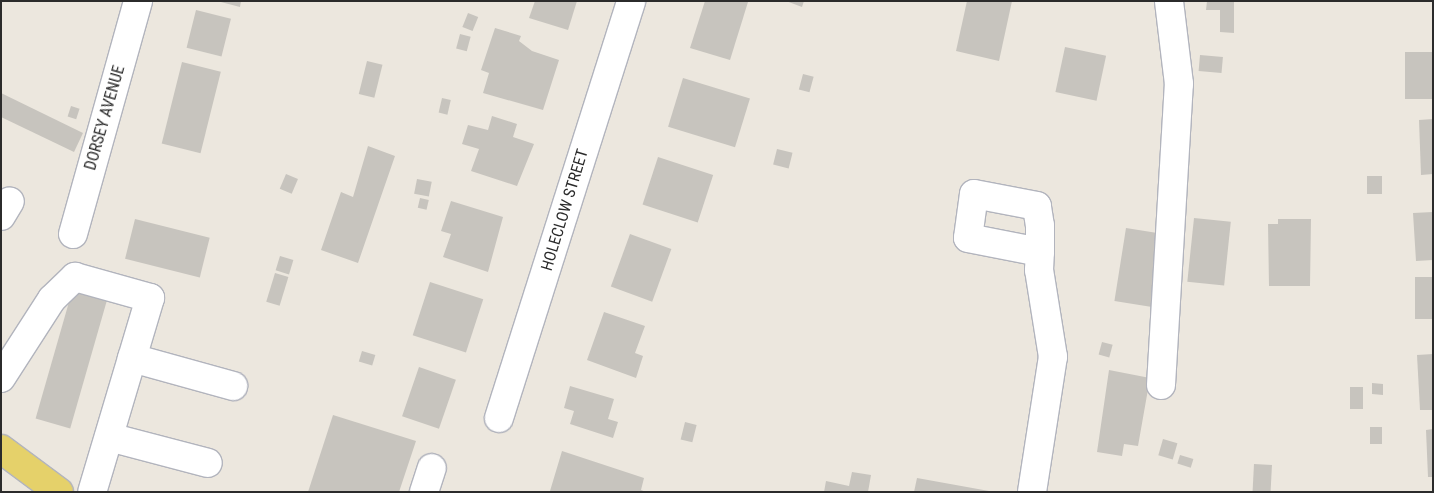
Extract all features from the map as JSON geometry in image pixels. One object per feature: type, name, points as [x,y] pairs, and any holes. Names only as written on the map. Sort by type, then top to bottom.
[{"type":"main road","points":[[1,449],[59,492]]},
{"type":"street","name":"DORSEY AVENUE","points":[[73,234],[138,1]]},
{"type":"street","name":"HOLECLOW STREET","points":[[499,418],[630,1]]},
{"type":"street","points":[[1161,385],[1179,84],[1169,1]]},
{"type":"street","points":[[1032,492],[1053,357],[1040,252]]},
{"type":"street","points":[[1,378],[52,299],[75,277],[150,298],[92,492]]},
{"type":"street","points":[[132,358],[232,386]]},
{"type":"street","points":[[109,437],[208,463]]},
{"type":"building","points":[[217,1],[241,1],[240,7]]},
{"type":"building","points":[[535,1],[577,1],[568,30],[529,18]]},
{"type":"building","points":[[705,1],[748,2],[730,60],[690,48]]},
{"type":"building","points":[[786,1],[804,1],[802,7]]},
{"type":"building","points":[[967,1],[1012,1],[999,61],[956,51]]},
{"type":"building","points":[[1207,1],[1234,1],[1234,33],[1220,32],[1220,10],[1206,10]]},
{"type":"building","points":[[196,10],[231,19],[221,57],[187,48]]},
{"type":"building","points":[[468,13],[478,17],[473,31],[462,27]]},
{"type":"building","points":[[495,28],[521,36],[519,41],[532,51],[559,60],[543,110],[483,93],[489,73],[481,70]]},
{"type":"building","points":[[460,34],[471,37],[467,51],[456,48]]},
{"type":"building","points":[[1065,47],[1106,56],[1097,101],[1055,92]]},
{"type":"building","points":[[1405,52],[1433,52],[1433,99],[1405,99]]},
{"type":"building","points":[[1200,55],[1223,57],[1222,73],[1199,71]]},
{"type":"building","points":[[367,61],[383,65],[374,98],[359,94]]},
{"type":"building","points":[[182,62],[221,72],[200,153],[162,144]]},
{"type":"building","points":[[803,74],[814,77],[809,92],[799,89]]},
{"type":"building","points":[[683,78],[750,98],[735,147],[668,127]]},
{"type":"building","points":[[1,93],[83,133],[74,152],[1,117]]},
{"type":"building","points":[[442,98],[451,100],[447,115],[439,113]]},
{"type":"building","points":[[71,106],[80,109],[76,119],[68,116]]},
{"type":"building","points":[[492,116],[517,124],[513,137],[534,144],[517,186],[471,171],[479,149],[462,144],[468,125],[488,130]]},
{"type":"building","points":[[1433,119],[1433,174],[1421,175],[1419,120]]},
{"type":"building","points":[[368,146],[395,156],[358,263],[321,250],[341,192],[353,197]]},
{"type":"building","points":[[777,149],[793,153],[789,168],[773,165]]},
{"type":"building","points":[[658,157],[713,175],[698,222],[643,205]]},
{"type":"building","points":[[286,174],[298,179],[292,194],[280,189]]},
{"type":"building","points":[[1367,176],[1382,176],[1382,194],[1367,194]]},
{"type":"building","points":[[417,179],[432,182],[429,197],[414,194]]},
{"type":"building","points":[[420,198],[429,200],[427,210],[418,208]]},
{"type":"building","points":[[451,201],[503,217],[488,272],[443,257],[451,234],[441,231]]},
{"type":"building","points":[[1433,212],[1433,260],[1416,261],[1413,213]]},
{"type":"building","points":[[1194,218],[1231,222],[1224,286],[1187,282]]},
{"type":"building","points":[[135,219],[210,238],[200,277],[125,259]]},
{"type":"building","points":[[1278,219],[1311,219],[1310,286],[1269,286],[1268,224],[1278,224]]},
{"type":"building","points":[[1126,228],[1164,234],[1152,307],[1114,301]]},
{"type":"building","points":[[630,234],[671,249],[652,302],[611,287]]},
{"type":"building","points":[[280,256],[293,260],[289,274],[276,270]]},
{"type":"building","points":[[275,273],[288,277],[280,306],[266,302]]},
{"type":"building","points":[[1415,277],[1433,277],[1433,319],[1415,319]]},
{"type":"building","points":[[75,281],[110,291],[70,428],[36,418]]},
{"type":"building","points":[[430,282],[483,299],[466,353],[413,335]]},
{"type":"building","points":[[604,312],[645,326],[635,353],[643,356],[636,378],[587,360]]},
{"type":"building","points":[[1102,342],[1113,345],[1109,357],[1099,355]]},
{"type":"building","points":[[362,351],[375,355],[372,366],[359,362]]},
{"type":"building","points":[[1433,354],[1433,410],[1420,410],[1417,355]]},
{"type":"building","points":[[419,367],[456,380],[439,429],[402,416]]},
{"type":"building","points":[[1109,370],[1150,378],[1138,446],[1124,444],[1122,456],[1097,452]]},
{"type":"building","points":[[1372,383],[1383,384],[1383,395],[1372,394]]},
{"type":"building","points":[[570,386],[614,399],[608,419],[618,422],[613,438],[570,424],[574,411],[564,408]]},
{"type":"building","points":[[1350,387],[1363,387],[1363,409],[1350,409]]},
{"type":"building","points":[[333,415],[416,441],[399,492],[308,492]]},
{"type":"building","points":[[685,422],[697,425],[692,442],[681,439]]},
{"type":"building","points":[[1370,427],[1382,427],[1382,444],[1370,444]]},
{"type":"building","points":[[1433,429],[1433,477],[1428,477],[1426,430]]},
{"type":"building","points":[[1163,439],[1177,443],[1173,459],[1158,455]]},
{"type":"building","points":[[562,451],[644,478],[641,490],[646,492],[550,491]]},
{"type":"building","points":[[1180,455],[1193,459],[1191,468],[1177,464]]},
{"type":"building","points":[[1254,464],[1272,465],[1271,492],[1253,492]]},
{"type":"building","points":[[852,472],[871,475],[868,492],[824,492],[826,481],[849,486]]},
{"type":"building","points":[[917,478],[989,491],[989,492],[914,492]]}]
